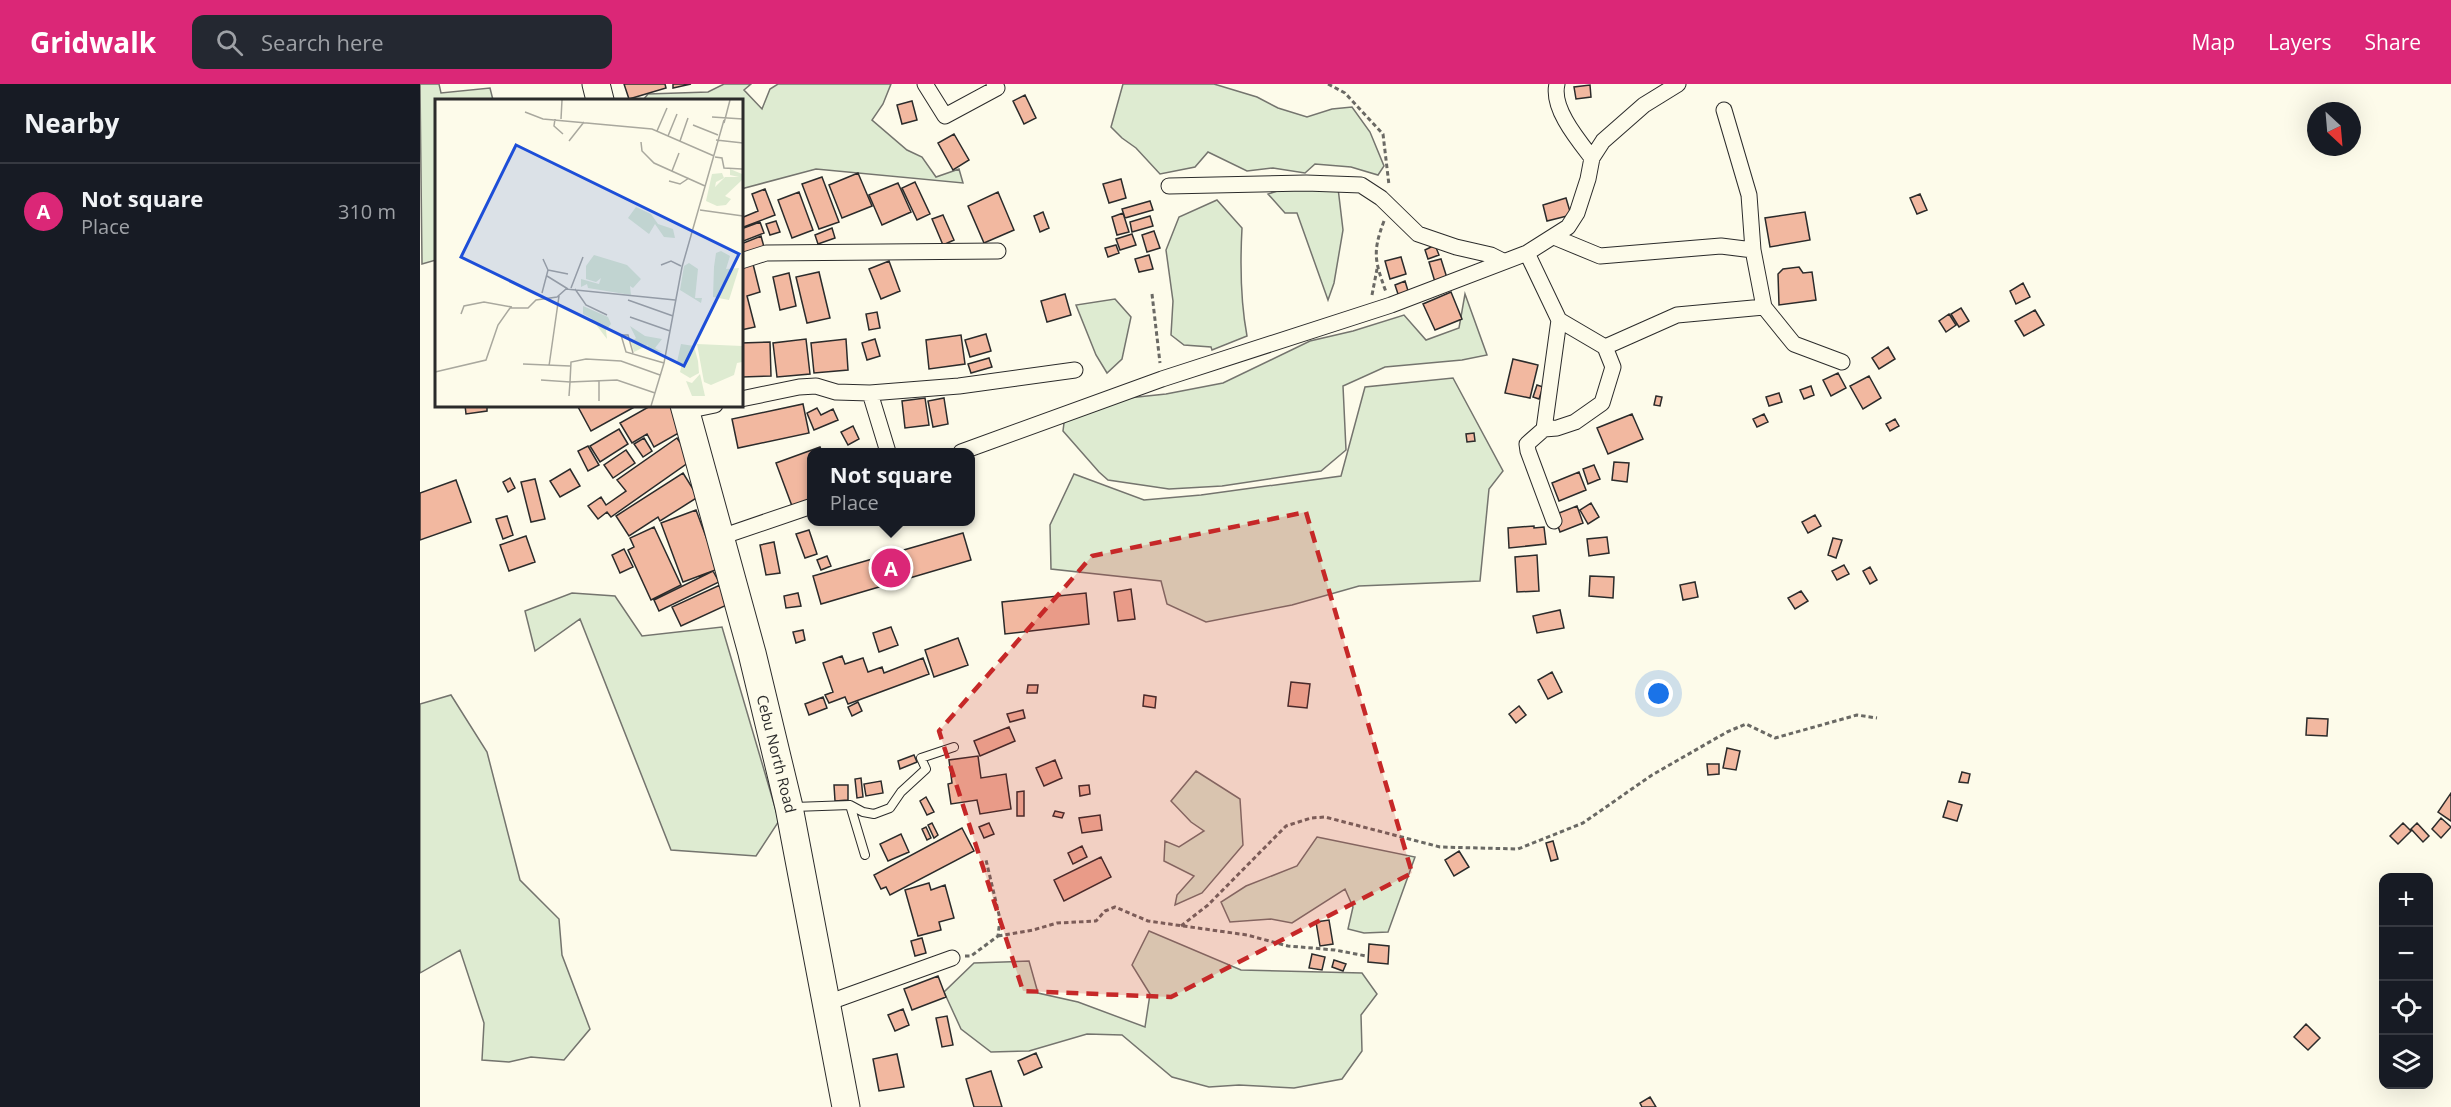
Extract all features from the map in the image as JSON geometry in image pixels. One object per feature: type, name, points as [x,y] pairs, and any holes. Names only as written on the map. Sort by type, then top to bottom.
[{"type":"highway","points":[[596,84],[600,99]]},
{"type":"highway","name":"Cebu North Road","points":[[685,408],[721,537],[789,807],[846,1107]]},
{"type":"street","points":[[925,84],[945,116],[997,88],[994,84]]},
{"type":"street","points":[[1557,84],[1556,90],[1566,125],[1592,158]]},
{"type":"street","points":[[975,448],[1162,379],[1391,305],[1527,253],[1568,226],[1577,213],[1592,158],[1603,141],[1644,105],[1677,84]]},
{"type":"street","points":[[1724,110],[1749,195],[1753,250],[1764,307],[1794,344],[1842,362]]},
{"type":"street","points":[[1169,186],[1306,183],[1362,185],[1381,198],[1418,234],[1456,247],[1491,255],[1503,261]]},
{"type":"street","points":[[1554,237],[1600,256],[1721,246],[1753,250]]},
{"type":"street","points":[[742,261],[766,253],[998,252]]},
{"type":"street","points":[[1527,253],[1559,320],[1544,429]]},
{"type":"street","points":[[1605,347],[1677,315],[1764,307]]},
{"type":"street","points":[[1554,521],[1527,444],[1544,429],[1557,428],[1575,422],[1602,403],[1613,367],[1605,347],[1559,320]]},
{"type":"street","points":[[742,399],[799,387],[816,386],[836,392],[870,393],[959,386],[1075,370]]},
{"type":"street","points":[[870,393],[886,448]]},
{"type":"street","points":[[685,408],[705,406]]},
{"type":"street","points":[[721,537],[807,508]]},
{"type":"street","points":[[827,1003],[952,958]]},
{"type":"lane","points":[[789,807],[849,805],[863,812],[874,814],[890,808],[901,792],[926,769],[921,758],[954,747]]},
{"type":"lane","points":[[849,805],[865,855]]},
{"type":"path","points":[[1373,302],[1377,267]]},
{"type":"path","points":[[1152,294],[1162,379]]},
{"type":"path","points":[[1181,926],[1208,905],[1286,826],[1311,818],[1325,817],[1440,847],[1518,849],[1583,823],[1652,775],[1727,732],[1746,724],[1775,738],[1857,715],[1877,718]]},
{"type":"path","points":[[986,860],[999,919],[998,936]]},
{"type":"path","points":[[952,958],[971,956],[998,936],[1057,923],[1096,921],[1105,911],[1115,907],[1148,921],[1247,935],[1288,946],[1335,950],[1366,956]]},
{"type":"highlighted area","points":[[1306,512],[1412,873],[1171,997],[1023,991],[939,731],[1092,556]]},
{"type":"green space","points":[[420,84],[439,84],[441,93],[490,88],[493,99],[435,99],[435,260],[422,264]]},
{"type":"green space","points":[[724,84],[751,84],[744,90],[762,109],[770,89],[778,84],[891,84],[883,104],[872,120],[907,150],[922,157],[936,177],[959,169],[963,183],[816,169],[742,189],[742,99],[644,99],[648,94],[708,92]]},
{"type":"green space","points":[[1123,84],[1214,84],[1257,97],[1278,108],[1307,117],[1332,109],[1352,107],[1370,132],[1384,166],[1378,175],[1351,167],[1315,164],[1305,173],[1273,168],[1247,171],[1208,152],[1195,167],[1160,174],[1136,148],[1111,127]]},
{"type":"green space","points":[[1302,183],[1338,188],[1343,230],[1334,283],[1328,300],[1297,213],[1285,213],[1268,194]]},
{"type":"green space","points":[[1217,200],[1242,228],[1241,282],[1247,336],[1212,350],[1211,347],[1184,345],[1171,335],[1173,301],[1166,250],[1179,217]]},
{"type":"green space","points":[[1465,294],[1487,355],[1462,360],[1385,367],[1343,386],[1346,450],[1321,471],[1222,486],[1169,489],[1108,480],[1063,431],[1065,415],[1128,398],[1166,394],[1223,383],[1310,341],[1353,331],[1404,315],[1426,340],[1459,328]]},
{"type":"green space","points":[[1115,299],[1131,317],[1122,359],[1107,373],[1096,355],[1076,305]]},
{"type":"green space","points":[[1453,378],[1503,471],[1489,489],[1480,581],[1359,586],[1292,605],[1206,622],[1167,604],[1161,581],[1051,569],[1050,525],[1074,474],[1144,500],[1201,495],[1341,476],[1365,387]]},
{"type":"green space","points":[[572,593],[615,596],[642,636],[722,627],[779,821],[756,856],[671,850],[580,619],[535,651],[525,611]]},
{"type":"green space","points":[[451,695],[487,752],[520,880],[559,919],[562,955],[590,1029],[564,1060],[531,1057],[509,1062],[482,1060],[484,1023],[460,950],[420,973],[420,704]]},
{"type":"green space","points":[[1196,771],[1240,799],[1243,845],[1202,893],[1175,905],[1177,895],[1194,876],[1164,861],[1165,841],[1179,847],[1204,831],[1191,822],[1171,801]]},
{"type":"green space","points":[[1317,837],[1415,857],[1388,932],[1364,933],[1348,929],[1353,907],[1345,889],[1292,923],[1271,919],[1230,922],[1221,902],[1246,886],[1297,866]]},
{"type":"green space","points":[[1149,931],[1241,970],[1362,973],[1377,994],[1361,1015],[1362,1051],[1342,1079],[1294,1088],[1239,1085],[1209,1087],[1172,1077],[1122,1035],[1087,1034],[1029,1051],[991,1052],[961,1029],[944,992],[974,963],[1029,961],[1038,993],[1078,1002],[1145,1027],[1150,994],[1132,965]]},
{"type":"building","points":[[624,84],[665,84],[666,88],[629,99]]},
{"type":"building","points":[[673,84],[691,84],[673,88]]},
{"type":"building","points":[[1590,85],[1591,97],[1576,99],[1574,87]]},
{"type":"building","points":[[1025,95],[1036,118],[1024,124],[1013,101]]},
{"type":"building","points":[[912,101],[917,120],[902,124],[897,105]]},
{"type":"building","points":[[954,134],[969,160],[953,170],[938,143]]},
{"type":"building","points":[[858,173],[872,206],[842,218],[829,185]]},
{"type":"building","points":[[822,177],[839,222],[819,229],[802,184]]},
{"type":"building","points":[[1121,179],[1126,198],[1109,203],[1103,184]]},
{"type":"building","points":[[915,182],[930,214],[917,220],[902,188]]},
{"type":"building","points":[[898,183],[911,212],[882,225],[869,195]]},
{"type":"building","points":[[765,189],[775,215],[742,228],[742,218],[758,211],[752,194]]},
{"type":"building","points":[[799,192],[813,230],[792,238],[778,200]]},
{"type":"building","points":[[998,192],[1014,230],[984,243],[968,206]]},
{"type":"building","points":[[1920,194],[1927,210],[1917,214],[1910,198]]},
{"type":"building","points":[[1566,198],[1571,215],[1547,221],[1543,205]]},
{"type":"building","points":[[1150,201],[1153,210],[1125,218],[1122,209]]},
{"type":"building","points":[[1043,212],[1049,228],[1040,232],[1034,216]]},
{"type":"building","points":[[1805,212],[1810,240],[1770,247],[1765,218]]},
{"type":"building","points":[[1123,213],[1129,232],[1117,235],[1112,217]]},
{"type":"building","points":[[943,215],[954,240],[943,245],[932,219]]},
{"type":"building","points":[[1150,216],[1153,226],[1132,232],[1130,222]]},
{"type":"building","points":[[776,221],[780,232],[770,235],[766,224]]},
{"type":"building","points":[[760,222],[764,233],[742,242],[742,229]]},
{"type":"building","points":[[832,228],[835,238],[818,244],[815,235]]},
{"type":"building","points":[[1154,231],[1160,248],[1147,252],[1142,235]]},
{"type":"building","points":[[1132,234],[1136,245],[1120,250],[1116,239]]},
{"type":"building","points":[[761,236],[764,247],[742,255],[742,244]]},
{"type":"building","points":[[1116,245],[1119,253],[1108,257],[1105,248]]},
{"type":"building","points":[[1435,245],[1439,255],[1428,259],[1425,250]]},
{"type":"building","points":[[1149,255],[1153,269],[1139,272],[1135,259]]},
{"type":"building","points":[[1401,257],[1406,274],[1390,279],[1385,261]]},
{"type":"building","points":[[1441,259],[1447,278],[1435,282],[1429,262]]},
{"type":"building","points":[[889,261],[900,291],[881,299],[869,269]]},
{"type":"building","points":[[753,264],[760,292],[747,296],[755,327],[742,330],[742,267]]},
{"type":"building","points":[[1799,267],[1803,273],[1812,272],[1816,300],[1779,305],[1778,274],[1783,269]]},
{"type":"building","points":[[819,272],[830,318],[807,323],[796,277]]},
{"type":"building","points":[[789,273],[796,306],[780,310],[773,277]]},
{"type":"building","points":[[1405,281],[1409,294],[1399,297],[1395,285]]},
{"type":"building","points":[[2023,283],[2030,297],[2016,304],[2010,291]]},
{"type":"building","points":[[1451,292],[1462,319],[1435,330],[1423,304]]},
{"type":"building","points":[[1065,294],[1071,315],[1047,322],[1041,301]]},
{"type":"building","points":[[1961,308],[1969,321],[1959,327],[1951,314]]},
{"type":"building","points":[[2035,310],[2044,325],[2024,336],[2015,321]]},
{"type":"building","points":[[877,312],[880,328],[869,330],[866,314]]},
{"type":"building","points":[[1949,314],[1956,325],[1946,332],[1939,321]]},
{"type":"building","points":[[986,334],[991,351],[970,357],[965,340]]},
{"type":"building","points":[[961,335],[965,364],[929,369],[926,340]]},
{"type":"building","points":[[806,339],[810,374],[777,377],[773,343]]},
{"type":"building","points":[[846,339],[848,370],[814,373],[811,343]]},
{"type":"building","points":[[875,339],[880,356],[867,360],[862,343]]},
{"type":"building","points":[[770,342],[771,376],[742,377],[742,343]]},
{"type":"building","points":[[1888,347],[1895,359],[1879,369],[1872,358]]},
{"type":"building","points":[[989,358],[992,367],[971,373],[968,364]]},
{"type":"building","points":[[1513,359],[1538,365],[1530,398],[1505,393]]},
{"type":"building","points":[[1838,373],[1846,388],[1831,396],[1823,380]]},
{"type":"building","points":[[1869,376],[1881,398],[1863,409],[1850,386]]},
{"type":"building","points":[[1537,385],[1543,387],[1539,399],[1533,397]]},
{"type":"building","points":[[1811,386],[1814,395],[1804,399],[1800,390]]},
{"type":"building","points":[[1779,393],[1782,402],[1769,406],[1766,397]]},
{"type":"building","points":[[1656,396],[1662,397],[1660,406],[1654,405]]},
{"type":"building","points":[[925,398],[929,425],[905,428],[902,401]]},
{"type":"building","points":[[944,398],[948,424],[933,427],[928,401]]},
{"type":"building","points":[[803,404],[809,433],[738,448],[732,419]]},
{"type":"building","points":[[465,406],[487,406],[487,411],[466,414]]},
{"type":"building","points":[[578,406],[636,406],[591,431]]},
{"type":"building","points":[[650,406],[670,406],[684,430],[654,447],[647,434],[632,443],[620,423]]},
{"type":"building","points":[[817,408],[821,415],[833,409],[838,420],[814,430],[807,413]]},
{"type":"building","points":[[1632,414],[1643,439],[1608,454],[1597,428]]},
{"type":"building","points":[[1764,414],[1768,422],[1757,427],[1753,419]]},
{"type":"building","points":[[1895,419],[1899,426],[1890,431],[1886,424]]},
{"type":"building","points":[[853,426],[859,439],[848,445],[841,432]]},
{"type":"building","points":[[619,429],[628,444],[600,462],[590,446]]},
{"type":"building","points":[[1474,433],[1475,441],[1467,442],[1466,434]]},
{"type":"building","points":[[644,438],[652,451],[643,457],[634,444]]},
{"type":"building","points":[[677,438],[692,460],[611,517],[607,512],[598,519],[588,506],[601,497],[606,505],[626,491],[617,480]]},
{"type":"building","points":[[588,446],[599,465],[588,471],[578,451]]},
{"type":"building","points":[[626,450],[635,463],[613,478],[604,465]]},
{"type":"building","points":[[807,452],[807,501],[792,506],[776,463]]},
{"type":"building","points":[[1614,462],[1629,463],[1627,482],[1612,480]]},
{"type":"building","points":[[1594,465],[1600,479],[1588,484],[1583,469]]},
{"type":"building","points":[[570,469],[580,486],[560,497],[550,481]]},
{"type":"building","points":[[1579,472],[1586,490],[1559,501],[1552,483]]},
{"type":"building","points":[[683,473],[698,497],[660,521],[658,517],[629,536],[616,516]]},
{"type":"building","points":[[510,478],[515,488],[508,492],[503,482]]},
{"type":"building","points":[[535,479],[545,519],[531,522],[521,482]]},
{"type":"building","points":[[456,480],[471,522],[420,540],[420,493]]},
{"type":"building","points":[[1591,503],[1599,517],[1588,524],[1580,510]]},
{"type":"building","points":[[1577,506],[1583,523],[1560,532],[1554,515]]},
{"type":"building","points":[[696,510],[718,569],[683,582],[661,523]]},
{"type":"building","points":[[1815,515],[1821,526],[1808,533],[1802,522]]},
{"type":"building","points":[[507,516],[513,535],[503,539],[496,519]]},
{"type":"building","points":[[1534,526],[1534,528],[1544,527],[1546,544],[1509,548],[1508,528]]},
{"type":"building","points":[[654,527],[681,585],[651,600],[628,550],[634,547],[630,538]]},
{"type":"building","points":[[809,530],[817,554],[805,558],[796,534]]},
{"type":"building","points":[[963,533],[971,560],[821,604],[813,576]]},
{"type":"building","points":[[526,536],[535,562],[509,571],[500,545]]},
{"type":"building","points":[[1607,537],[1609,553],[1589,556],[1587,539]]},
{"type":"building","points":[[1833,538],[1842,540],[1836,558],[1828,555]]},
{"type":"building","points":[[774,542],[780,573],[766,575],[760,545]]},
{"type":"building","points":[[624,549],[633,567],[620,573],[612,555]]},
{"type":"building","points":[[1537,555],[1539,591],[1517,592],[1515,557]]},
{"type":"building","points":[[827,556],[831,566],[821,570],[817,560]]},
{"type":"building","points":[[1844,565],[1849,574],[1837,580],[1832,571]]},
{"type":"building","points":[[1870,567],[1877,580],[1870,584],[1863,571]]},
{"type":"building","points":[[713,571],[719,582],[659,611],[654,600]]},
{"type":"building","points":[[1590,576],[1614,577],[1613,598],[1589,596]]},
{"type":"building","points":[[1695,582],[1698,597],[1683,600],[1680,585]]},
{"type":"building","points":[[720,585],[729,604],[681,626],[672,607]]},
{"type":"building","points":[[1131,589],[1135,619],[1118,621],[1114,592]]},
{"type":"building","points":[[1801,591],[1808,601],[1795,609],[1788,598]]},
{"type":"building","points":[[798,593],[801,606],[786,608],[784,596]]},
{"type":"building","points":[[1086,593],[1089,624],[1005,634],[1002,602]]},
{"type":"building","points":[[1560,610],[1564,628],[1537,633],[1533,616]]},
{"type":"building","points":[[891,627],[898,645],[879,652],[873,633]]},
{"type":"building","points":[[803,630],[805,640],[796,643],[793,632]]},
{"type":"building","points":[[958,638],[968,665],[934,677],[925,650]]},
{"type":"building","points":[[842,656],[845,664],[863,658],[868,672],[882,667],[884,673],[923,658],[929,674],[848,704],[845,697],[829,703],[825,695],[833,692],[823,663]]},
{"type":"building","points":[[1552,672],[1562,692],[1548,699],[1538,680]]},
{"type":"building","points":[[1291,682],[1310,684],[1307,708],[1288,706]]},
{"type":"building","points":[[1028,685],[1038,685],[1037,693],[1027,693]]},
{"type":"building","points":[[1144,695],[1156,697],[1155,708],[1143,706]]},
{"type":"building","points":[[823,697],[827,708],[809,715],[805,704]]},
{"type":"building","points":[[858,702],[862,711],[852,716],[848,707]]},
{"type":"building","points":[[1519,706],[1526,715],[1516,723],[1509,714]]},
{"type":"building","points":[[1023,710],[1025,718],[1010,722],[1007,714]]},
{"type":"building","points":[[2307,718],[2328,719],[2327,736],[2306,735]]},
{"type":"building","points":[[1009,727],[1015,741],[980,756],[974,741]]},
{"type":"building","points":[[1727,748],[1740,751],[1736,770],[1723,768]]},
{"type":"building","points":[[914,755],[917,762],[900,769],[898,761]]},
{"type":"building","points":[[978,756],[981,778],[1006,774],[1011,809],[980,814],[977,800],[951,804],[948,784],[952,783],[949,760]]},
{"type":"building","points":[[1055,760],[1062,778],[1044,786],[1036,768]]},
{"type":"building","points":[[1707,764],[1719,764],[1719,774],[1708,775]]},
{"type":"building","points":[[1962,772],[1970,774],[1968,783],[1959,782]]},
{"type":"building","points":[[861,778],[863,797],[857,798],[855,779]]},
{"type":"building","points":[[881,781],[883,793],[866,796],[864,784]]},
{"type":"building","points":[[834,785],[848,785],[848,800],[835,801]]},
{"type":"building","points":[[1089,785],[1090,794],[1080,796],[1079,786]]},
{"type":"building","points":[[1024,791],[1024,816],[1017,816],[1017,792]]},
{"type":"building","points":[[2451,793],[2451,821],[2438,812]]},
{"type":"building","points":[[926,797],[934,812],[927,815],[920,801]]},
{"type":"building","points":[[1948,801],[1962,805],[1957,821],[1943,817]]},
{"type":"building","points":[[1055,811],[1064,813],[1062,818],[1053,816]]},
{"type":"building","points":[[1100,815],[1102,830],[1082,833],[1079,818]]},
{"type":"building","points":[[2441,818],[2451,827],[2441,838],[2432,829]]},
{"type":"building","points":[[932,823],[938,835],[934,838],[928,825]]},
{"type":"building","points":[[989,823],[994,834],[984,838],[979,827]]},
{"type":"building","points":[[2403,823],[2411,831],[2398,844],[2390,836]]},
{"type":"building","points":[[2417,823],[2429,836],[2423,842],[2411,829]]},
{"type":"building","points":[[926,827],[931,838],[927,840],[922,829]]},
{"type":"building","points":[[962,828],[974,851],[890,895],[886,887],[881,889],[874,875]]},
{"type":"building","points":[[901,834],[909,852],[888,861],[880,844]]},
{"type":"building","points":[[1553,841],[1558,859],[1551,861],[1546,843]]},
{"type":"building","points":[[1082,846],[1087,857],[1073,864],[1068,853]]},
{"type":"building","points":[[1459,851],[1469,867],[1454,876],[1445,860]]},
{"type":"building","points":[[1101,857],[1111,877],[1064,901],[1054,880]]},
{"type":"building","points":[[929,883],[931,890],[945,885],[954,918],[939,922],[941,930],[918,936],[905,890]]},
{"type":"building","points":[[1329,920],[1333,944],[1320,946],[1316,922]]},
{"type":"building","points":[[922,938],[926,953],[915,956],[911,941]]},
{"type":"building","points":[[1369,944],[1389,946],[1388,964],[1368,962]]},
{"type":"building","points":[[1312,954],[1325,957],[1322,970],[1309,968]]},
{"type":"building","points":[[1334,960],[1346,964],[1343,971],[1332,967]]},
{"type":"building","points":[[938,976],[946,997],[912,1010],[904,989]]},
{"type":"building","points":[[903,1009],[909,1025],[895,1031],[888,1015]]},
{"type":"building","points":[[947,1016],[953,1045],[942,1047],[936,1018]]},
{"type":"building","points":[[2306,1024],[2320,1038],[2308,1050],[2294,1037]]},
{"type":"building","points":[[1036,1053],[1042,1067],[1024,1075],[1018,1061]]},
{"type":"building","points":[[897,1054],[904,1087],[879,1091],[873,1059]]},
{"type":"building","points":[[991,1071],[1002,1107],[974,1107],[966,1079]]},
{"type":"building","points":[[1650,1097],[1656,1107],[1642,1107],[1640,1103]]},
{"type":"place","name":"Not square","points":[[891,568]]}]
